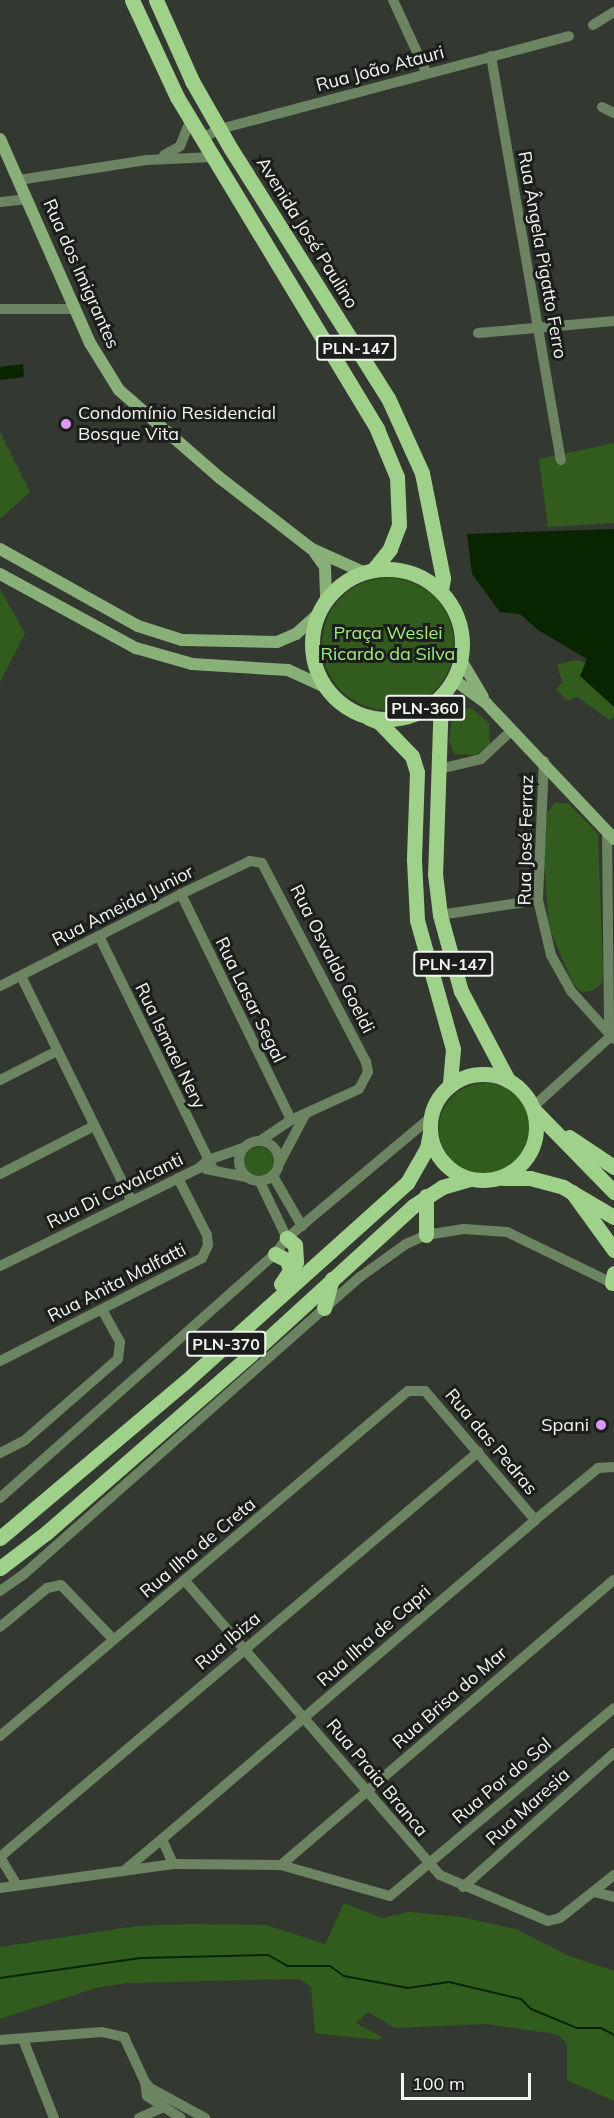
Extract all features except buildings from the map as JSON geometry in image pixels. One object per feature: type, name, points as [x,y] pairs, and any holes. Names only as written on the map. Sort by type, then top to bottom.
[{"type":"main road","name":"PLN-147","points":[[132,0],[191,119],[377,429],[397,477],[399,525],[390,549],[368,571]]},
{"type":"main road","name":"Avenida José Paulino","points":[[156,0],[220,129],[388,398],[422,473],[443,578],[441,591]]},
{"type":"main road","points":[[157,52],[176,44]]},
{"type":"main road","points":[[330,349],[350,339]]},
{"type":"main road","points":[[368,571],[408,571],[441,591]]},
{"type":"main road","name":"PLN-360","points":[[368,571],[343,582],[326,598],[316,616],[312,653],[325,687],[342,705],[365,716],[392,719],[410,714],[441,696],[453,679],[461,660],[461,628],[441,591]]},
{"type":"main road","name":"PLN-147","points":[[441,696],[435,874],[440,915],[461,992],[508,1080]]},
{"type":"main road","name":"PLN-147","points":[[365,716],[379,722],[412,756],[417,772],[414,860],[417,921],[453,1049],[450,1085]]},
{"type":"main road","points":[[450,1085],[468,1076],[489,1074],[508,1080],[523,1091],[534,1109],[553,1126],[614,1192]]},
{"type":"main road","name":"PLN-370","points":[[0,1538],[186,1381],[262,1310],[407,1183],[428,1148],[431,1117],[437,1100],[450,1085]]},
{"type":"main road","name":"PLN-370","points":[[0,1568],[46,1533],[250,1355],[333,1276],[426,1196],[449,1184],[470,1179],[497,1178],[518,1168],[531,1152],[537,1131],[534,1109]]},
{"type":"main road","points":[[553,1126],[614,1167]]},
{"type":"main road","name":"PLN-370","points":[[430,1133],[443,1162],[470,1179]]},
{"type":"main road","points":[[497,1178],[530,1178],[572,1192],[614,1217]]},
{"type":"main road","points":[[572,1192],[614,1250]]},
{"type":"main road","points":[[426,1196],[426,1235]]},
{"type":"main road","points":[[262,1310],[291,1273],[297,1253],[287,1238]]},
{"type":"main road","points":[[274,1254],[286,1260],[291,1273]]},
{"type":"main road","points":[[324,1308],[333,1276]]},
{"type":"main road","points":[[186,1381],[154,1413],[156,1421],[231,1364],[250,1355]]},
{"type":"street","points":[[393,0],[428,74]]},
{"type":"street","points":[[593,25],[614,12]]},
{"type":"street","name":"Rua João Atauri","points":[[202,138],[220,129],[568,36]]},
{"type":"street","name":"Rua Ângela Pigatto Ferro","points":[[491,57],[561,460]]},
{"type":"street","points":[[603,107],[614,113]]},
{"type":"street","points":[[147,160],[172,153],[180,146],[191,119]]},
{"type":"street","name":"Rua dos Imigrantes","points":[[0,139],[75,309],[119,390],[220,478],[312,549],[368,571]]},
{"type":"street","points":[[19,180],[147,160],[213,157]]},
{"type":"street","points":[[0,202],[27,199]]},
{"type":"street","points":[[0,309],[75,309]]},
{"type":"street","points":[[478,333],[614,321]]},
{"type":"street","name":"PLN-360","points":[[0,549],[138,626],[182,640],[277,642],[296,634],[316,616]]},
{"type":"street","name":"Rua dos Imigrantes","points":[[312,549],[325,567],[326,598]]},
{"type":"street","name":"PLN-360","points":[[0,574],[136,648],[192,664],[288,670],[325,687]]},
{"type":"street","points":[[461,660],[486,704]]},
{"type":"street","points":[[453,679],[486,704],[543,761],[610,835],[611,1035],[534,1109]]},
{"type":"street","points":[[440,769],[481,759],[512,731]]},
{"type":"street","name":"Rua José Ferraz","points":[[543,761],[538,900],[560,974],[571,991],[611,1035]]},
{"type":"street","name":"Rua Ameida Junior","points":[[0,986],[250,861],[262,863]]},
{"type":"street","name":"Rua Osvaldo Goeldi","points":[[262,863],[366,1062],[368,1072],[360,1089],[306,1115]]},
{"type":"street","name":"Rua Lasar Segal","points":[[181,894],[291,1120]]},
{"type":"street","points":[[440,915],[538,900]]},
{"type":"street","name":"Rua Ismael Nery","points":[[99,936],[206,1166]]},
{"type":"street","points":[[21,976],[56,1052],[131,1200]]},
{"type":"street","points":[[0,1080],[56,1052]]},
{"type":"street","points":[[246,1177],[238,1163],[243,1148],[260,1141],[291,1120],[306,1115]]},
{"type":"street","points":[[206,1166],[260,1182],[273,1176],[306,1115]]},
{"type":"street","points":[[0,1498],[274,1254],[287,1238],[431,1117]]},
{"type":"street","points":[[0,1174],[94,1126]]},
{"type":"street","points":[[260,1141],[272,1145],[280,1162]]},
{"type":"street","name":"Rua Di Cavalcanti","points":[[0,1266],[131,1200],[243,1148]]},
{"type":"street","points":[[273,1176],[302,1226]]},
{"type":"street","name":"Rua Anita Malfatti","points":[[0,1361],[197,1262],[205,1253],[207,1235],[178,1178]]},
{"type":"street","points":[[260,1182],[287,1238]]},
{"type":"street","points":[[0,1591],[23,1575],[387,1254],[426,1235],[464,1229],[507,1232],[613,1280]]},
{"type":"street","points":[[0,1454],[25,1440],[118,1359],[121,1346],[102,1310]]},
{"type":"street","name":"Rua das Pedras","points":[[420,1389],[478,1452],[535,1520]]},
{"type":"street","name":"Rua Ilha de Creta","points":[[0,1736],[113,1639],[186,1582],[404,1394],[420,1389]]},
{"type":"street","name":"Rua Ibiza","points":[[17,1885],[0,1857],[478,1452]]},
{"type":"street","name":"Rua Ilha de Capri","points":[[125,1869],[598,1468],[613,1467]]},
{"type":"street","name":"Rua Brisa do Mar","points":[[281,1865],[614,1580]]},
{"type":"street","name":"Rua Praia Branca","points":[[186,1582],[429,1865],[463,1887],[542,1919],[553,1920],[594,1892]]},
{"type":"street","points":[[0,1627],[47,1588],[61,1585],[113,1639]]},
{"type":"street","name":"Rua Por do Sol","points":[[281,1865],[382,1896],[398,1892],[614,1708]]},
{"type":"street","name":"Rua Maresia","points":[[463,1887],[614,1753]]},
{"type":"street","points":[[162,1839],[173,1864]]},
{"type":"street","points":[[0,1888],[173,1864],[281,1865]]},
{"type":"street","points":[[594,1892],[614,1875]]},
{"type":"street","points":[[594,1892],[614,1897]]},
{"type":"street","points":[[0,2040],[102,2032],[123,2037],[145,2082],[147,2096],[140,2117],[191,2111]]},
{"type":"street","points":[[23,2039],[54,2118]]},
{"type":"street","points":[[145,2082],[205,2118]]},
{"type":"street","points":[[147,2096],[162,2113],[181,2118]]},
{"type":"green space","points":[[0,432],[30,492],[0,519]]},
{"type":"green space","points":[[614,443],[614,523],[548,527],[539,459]]},
{"type":"green space","name":"Praça Weslei Ricardo da Silva","points":[[388,578],[413,583],[434,598],[449,619],[454,644],[449,669],[434,690],[413,705],[388,710],[363,705],[342,690],[327,669],[322,644],[327,619],[342,598],[363,583]]},
{"type":"green space","points":[[0,589],[25,633],[0,682]]},
{"type":"green space","points":[[577,660],[586,663],[614,698],[614,717],[610,720],[577,697],[567,701],[556,689],[562,682],[557,664]]},
{"type":"green space","points":[[471,708],[489,723],[490,744],[476,755],[454,754],[449,740],[452,718],[458,710]]},
{"type":"green space","points":[[555,803],[568,803],[598,834],[603,974],[602,983],[592,991],[581,992],[573,984],[549,927],[544,864],[547,812]]},
{"type":"green space","points":[[485,1083],[503,1086],[518,1096],[528,1111],[531,1129],[528,1147],[518,1162],[503,1172],[485,1175],[467,1172],[452,1162],[442,1147],[439,1129],[442,1111],[452,1096],[467,1086]]},
{"type":"green space","points":[[259,1147],[270,1151],[274,1162],[270,1173],[259,1177],[248,1173],[244,1162],[248,1151]]},
{"type":"green space","points":[[344,1903],[382,1918],[409,1912],[461,1917],[516,1929],[567,1955],[614,1971],[614,2101],[567,2080],[567,2045],[560,2036],[549,2033],[486,2024],[395,2028],[368,2012],[356,2023],[382,2037],[379,2040],[315,2033],[311,1987],[300,1979],[127,1983],[96,1988],[0,2019],[0,1947],[136,1926],[188,1924],[266,1925],[325,1944]]},
{"type":"shaded area","points":[[23,364],[24,377],[0,380],[0,367]]},
{"type":"shaded area","points":[[614,529],[614,707],[580,676],[587,659],[538,630],[520,614],[500,612],[472,574],[467,534]]},
{"type":"waterway","points":[[0,1978],[141,1958],[268,1955],[288,1966],[330,1966],[344,1976],[408,1988],[449,1982],[521,1999],[531,2009],[577,2028],[601,2028],[614,2035]]},
{"type":"place","name":"Condomínio Residencial Bosque Vita","points":[[66,424]]},
{"type":"place","name":"Spani","points":[[601,1425]]}]
